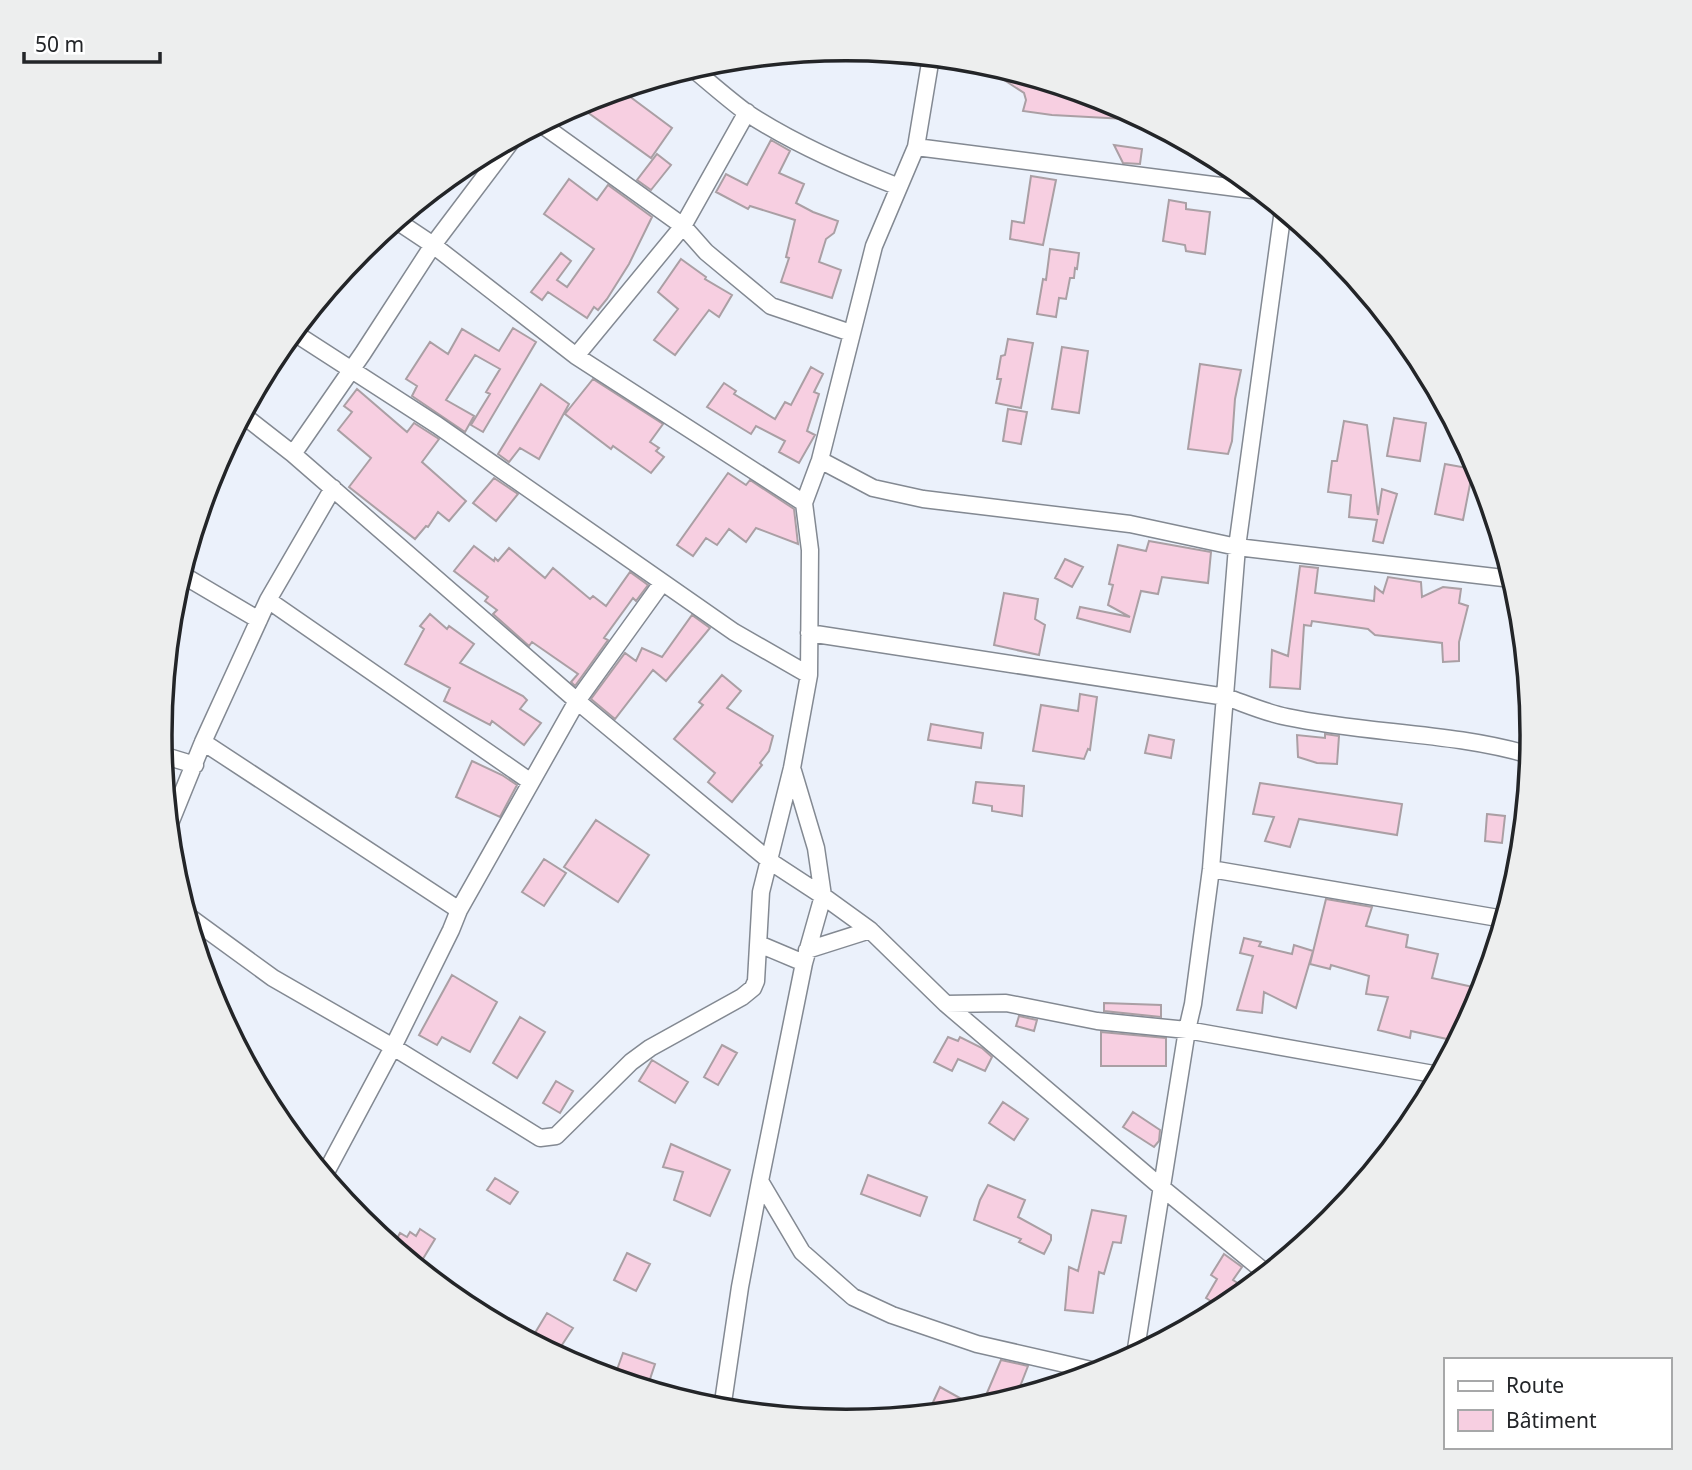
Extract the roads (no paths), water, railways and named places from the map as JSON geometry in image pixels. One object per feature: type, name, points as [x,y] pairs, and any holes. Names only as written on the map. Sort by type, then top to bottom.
[{"type":"street","points":[[200,925],[273,978],[393,1047],[540,1138],[556,1136],[612,1080],[650,1048],[742,997],[753,988],[758,971],[761,892],[771,862],[792,768],[809,675],[810,550],[804,503],[820,460],[874,246],[916,146],[929,67]]},
{"type":"street","points":[[703,77],[747,112],[845,166],[899,187]]},
{"type":"street","points":[[576,356],[683,226],[747,112]]},
{"type":"street","points":[[550,130],[683,226],[706,252],[771,306],[851,332]]},
{"type":"street","points":[[916,146],[1239,188]]},
{"type":"street","points":[[293,454],[353,369],[433,245],[498,159]]},
{"type":"street","points":[[1137,1342],[1187,1030],[1194,1004],[1211,869],[1237,547],[1281,221]]},
{"type":"street","points":[[405,226],[576,356],[804,503]]},
{"type":"street","points":[[302,338],[437,425],[734,632],[809,675]]},
{"type":"street","points":[[251,421],[293,454],[577,701],[771,862],[823,895],[870,930],[946,1004],[1259,1267]]},
{"type":"street","points":[[820,460],[873,488],[923,499],[1130,524],[1237,547],[1501,578]]},
{"type":"street","points":[[177,808],[202,742],[268,600],[332,488]]},
{"type":"street","points":[[191,580],[259,620]]},
{"type":"street","points":[[329,1167],[393,1047],[451,930],[458,910],[577,701],[662,583]]},
{"type":"street","points":[[268,600],[531,782]]},
{"type":"street","points":[[809,633],[1226,697],[1285,717],[1463,742],[1519,753]]},
{"type":"street","points":[[202,742],[458,910]]},
{"type":"street","points":[[173,758],[195,765]]},
{"type":"street","points":[[724,1397],[740,1287],[760,1181],[806,956],[823,895],[816,848],[792,768]]},
{"type":"street","points":[[1211,869],[1494,917]]},
{"type":"street","points":[[759,944],[806,956],[870,930]]},
{"type":"street","points":[[946,1004],[1006,1003],[1097,1021],[1187,1030],[1429,1072]]},
{"type":"street","points":[[760,1181],[802,1252],[853,1297],[892,1315],[977,1345],[1079,1367]]}]
